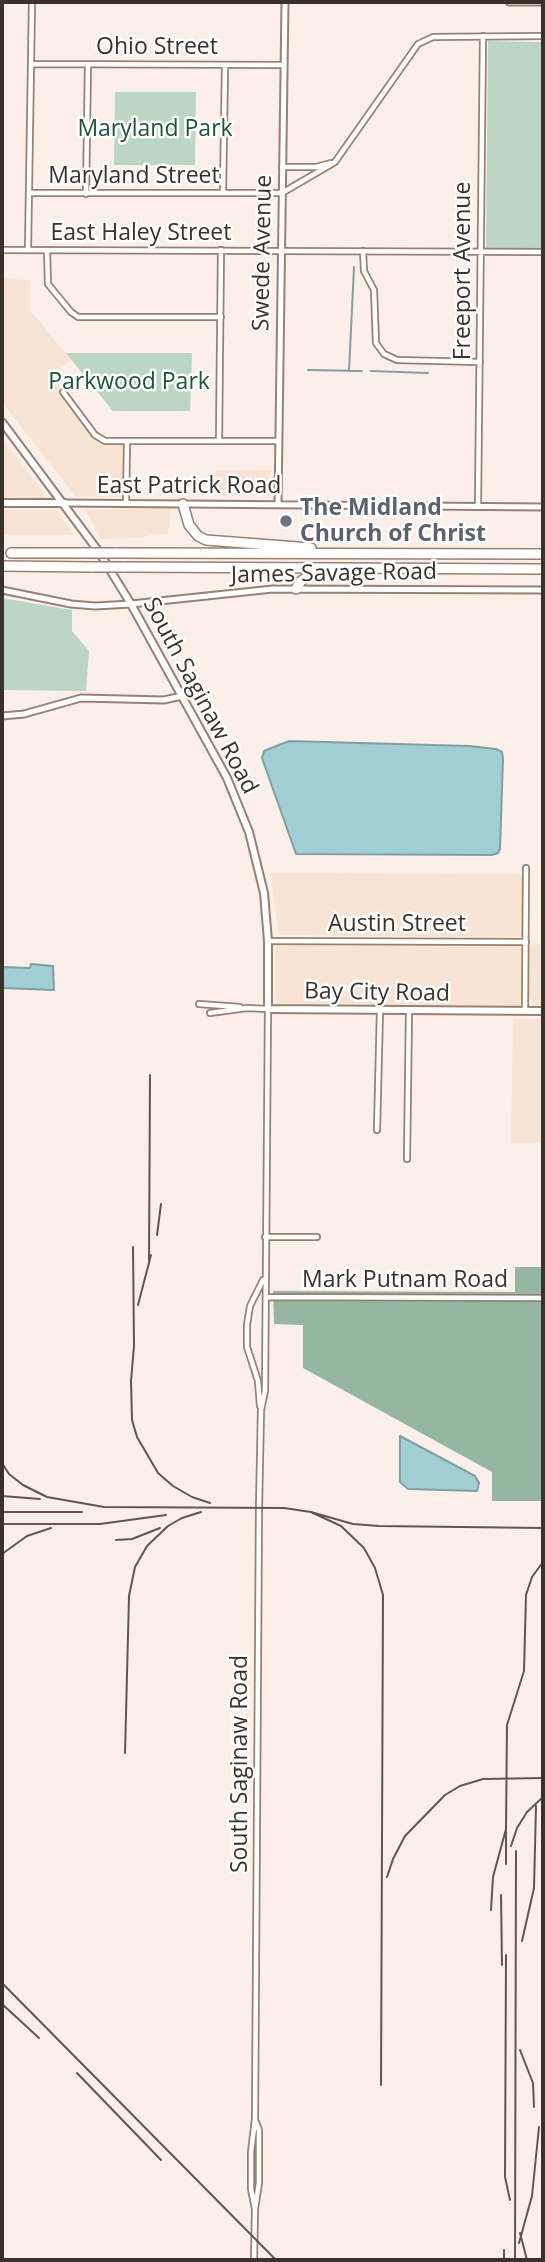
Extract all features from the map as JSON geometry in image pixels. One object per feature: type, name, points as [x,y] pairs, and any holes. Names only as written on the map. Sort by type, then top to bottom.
[{"type":"highway","points":[[183,504],[191,528],[198,536],[210,542],[411,554]]},
{"type":"highway","points":[[11,553],[543,554]]},
{"type":"highway","points":[[2,566],[543,569]]},
{"type":"highway","points":[[296,589],[301,581],[314,573],[356,567]]},
{"type":"main road","name":"South Saginaw Road","points":[[2,422],[99,552],[131,604],[227,778],[249,832],[264,893],[268,941],[268,1009]]},
{"type":"main road","name":"East Patrick Road","points":[[2,503],[65,503]]},
{"type":"main road","name":"Bay City Road","points":[[268,1009],[543,1011]]},
{"type":"street","points":[[28,250],[32,2]]},
{"type":"street","name":"Swede Avenue","points":[[278,504],[285,2]]},
{"type":"street","points":[[509,2],[543,2]]},
{"type":"street","points":[[282,193],[335,162],[418,44],[433,37],[543,37]]},
{"type":"street","name":"Freeport Avenue","points":[[478,506],[483,37]]},
{"type":"street","name":"Ohio Street","points":[[31,64],[283,65]]},
{"type":"street","points":[[86,194],[88,64]]},
{"type":"street","points":[[223,193],[225,65]]},
{"type":"street","points":[[282,167],[316,167],[335,162]]},
{"type":"street","name":"Maryland Street","points":[[29,193],[282,193]]},
{"type":"street","name":"East Haley Street","points":[[2,250],[543,252]]},
{"type":"street","points":[[47,250],[48,284],[78,317],[221,317]]},
{"type":"street","points":[[219,441],[221,250]]},
{"type":"street","points":[[363,251],[364,271],[374,290],[376,343],[384,354],[397,360],[480,362]]},
{"type":"street","points":[[63,392],[100,439],[127,442],[279,441]]},
{"type":"street","points":[[126,504],[127,442]]},
{"type":"street","name":"East Patrick Road","points":[[65,503],[543,506]]},
{"type":"street","name":"James Savage Road","points":[[2,590],[83,605],[131,604],[253,590],[543,590]]},
{"type":"street","points":[[2,716],[24,714],[80,698],[164,700],[182,696]]},
{"type":"street","points":[[525,1011],[526,868]]},
{"type":"street","name":"Austin Street","points":[[268,941],[526,942]]},
{"type":"street","points":[[199,1004],[247,1009]]},
{"type":"street","name":"Bay City Road","points":[[210,1013],[268,1009]]},
{"type":"street","name":"South Saginaw Road","points":[[261,1410],[265,1391],[268,1009]]},
{"type":"street","points":[[377,1130],[380,1010]]},
{"type":"street","points":[[407,1159],[409,1010]]},
{"type":"street","points":[[265,1237],[317,1237]]},
{"type":"street","name":"South Saginaw Road","points":[[254,2260],[255,2209],[251,2183],[251,2152],[255,2119],[261,1410],[258,1381],[247,1348],[247,1331],[250,1306],[264,1276]]},
{"type":"street","name":"Mark Putnam Road","points":[[266,1297],[543,1298]]},
{"type":"shaded area","points":[[2,279],[30,280],[30,310],[71,360],[53,374],[61,384],[58,395],[97,442],[122,445],[124,448],[122,497],[76,497],[2,402]]},
{"type":"shaded area","points":[[2,438],[46,496],[44,498],[2,497]]},
{"type":"shaded area","points":[[215,470],[271,470],[271,496],[215,496]]},
{"type":"shaded area","points":[[171,508],[168,534],[101,539],[85,510]]},
{"type":"shaded area","points":[[2,510],[57,510],[74,535],[2,535]]},
{"type":"shaded area","points":[[270,873],[524,874],[523,935],[279,935]]},
{"type":"shaded area","points":[[275,944],[520,944],[524,948],[523,1003],[518,1007],[276,1005]]},
{"type":"shaded area","points":[[543,944],[543,1005],[535,1005],[529,998],[529,947]]},
{"type":"shaded area","points":[[513,1019],[543,1019],[543,1143],[511,1143]]},
{"type":"green space","points":[[488,41],[543,42],[543,249],[486,248]]},
{"type":"green space","name":"Maryland Park","points":[[115,92],[196,92],[195,165],[114,165]]},
{"type":"green space","name":"Parkwood Park","points":[[66,353],[192,353],[190,411],[113,411]]},
{"type":"green space","points":[[2,598],[72,610],[72,631],[89,651],[86,691],[2,690]]},
{"type":"green space","points":[[515,1267],[543,1267],[543,1501],[492,1501],[492,1472],[303,1368],[303,1325],[274,1324],[273,1291],[515,1292]]},
{"type":"water","points":[[289,741],[469,746],[502,752],[498,853],[296,854],[262,758],[264,751]]},
{"type":"water","points":[[31,964],[53,966],[54,990],[2,988],[2,967],[30,968]]},
{"type":"water","points":[[400,1436],[475,1476],[479,1483],[477,1491],[408,1489],[400,1482]]},
{"type":"waterway","points":[[349,371],[354,267]]},
{"type":"waterway","points":[[308,370],[362,371]]},
{"type":"waterway","points":[[371,371],[428,373]]},
{"type":"railway","points":[[149,1263],[150,1075]]},
{"type":"railway","points":[[157,1235],[161,1204]]},
{"type":"railway","points":[[133,1247],[134,1346],[131,1381],[132,1420],[137,1437],[158,1473],[192,1497],[210,1503]]},
{"type":"railway","points":[[138,1305],[151,1255]]},
{"type":"railway","points":[[2,1463],[9,1474],[23,1485],[47,1497],[104,1507],[284,1508],[311,1512],[353,1524],[543,1528]]},
{"type":"railway","points":[[2,1496],[40,1499]]},
{"type":"railway","points":[[2,1512],[82,1512]]},
{"type":"railway","points":[[125,1753],[129,1596],[135,1567],[147,1546],[168,1526],[201,1512]]},
{"type":"railway","points":[[311,1512],[341,1526],[364,1548],[375,1568],[383,1595],[381,2085]]},
{"type":"railway","points":[[2,1524],[100,1524],[166,1515]]},
{"type":"railway","points":[[2,1554],[27,1536],[51,1528]]},
{"type":"railway","points":[[116,1540],[132,1539],[160,1528]]},
{"type":"railway","points":[[491,1910],[493,1877],[506,1829],[507,1725],[524,1671],[526,1595],[532,1577],[543,1562]]},
{"type":"railway","points":[[387,1877],[405,1836],[445,1795],[460,1786],[483,1779],[543,1778]]},
{"type":"railway","points":[[511,1846],[517,1828],[527,1812],[543,1797]]},
{"type":"railway","points":[[522,1941],[534,1888],[536,1806]]},
{"type":"railway","points":[[506,1829],[506,1864]]},
{"type":"railway","points":[[515,2260],[516,1851]]},
{"type":"railway","points":[[501,1895],[502,1965]]},
{"type":"railway","points":[[506,1955],[505,2177],[510,2200]]},
{"type":"railway","points":[[2,1983],[276,2260]]},
{"type":"railway","points":[[2,2004],[39,2038]]},
{"type":"railway","points":[[520,2050],[533,2083],[534,2107]]},
{"type":"railway","points":[[77,2073],[161,2160]]},
{"type":"railway","points":[[519,2243],[532,2196],[539,2127]]},
{"type":"railway","points":[[520,2233],[527,2260]]},
{"type":"railway","points":[[504,2250],[504,2260]]},
{"type":"place","name":"The Midland Church of Christ","points":[[286,521]]}]
